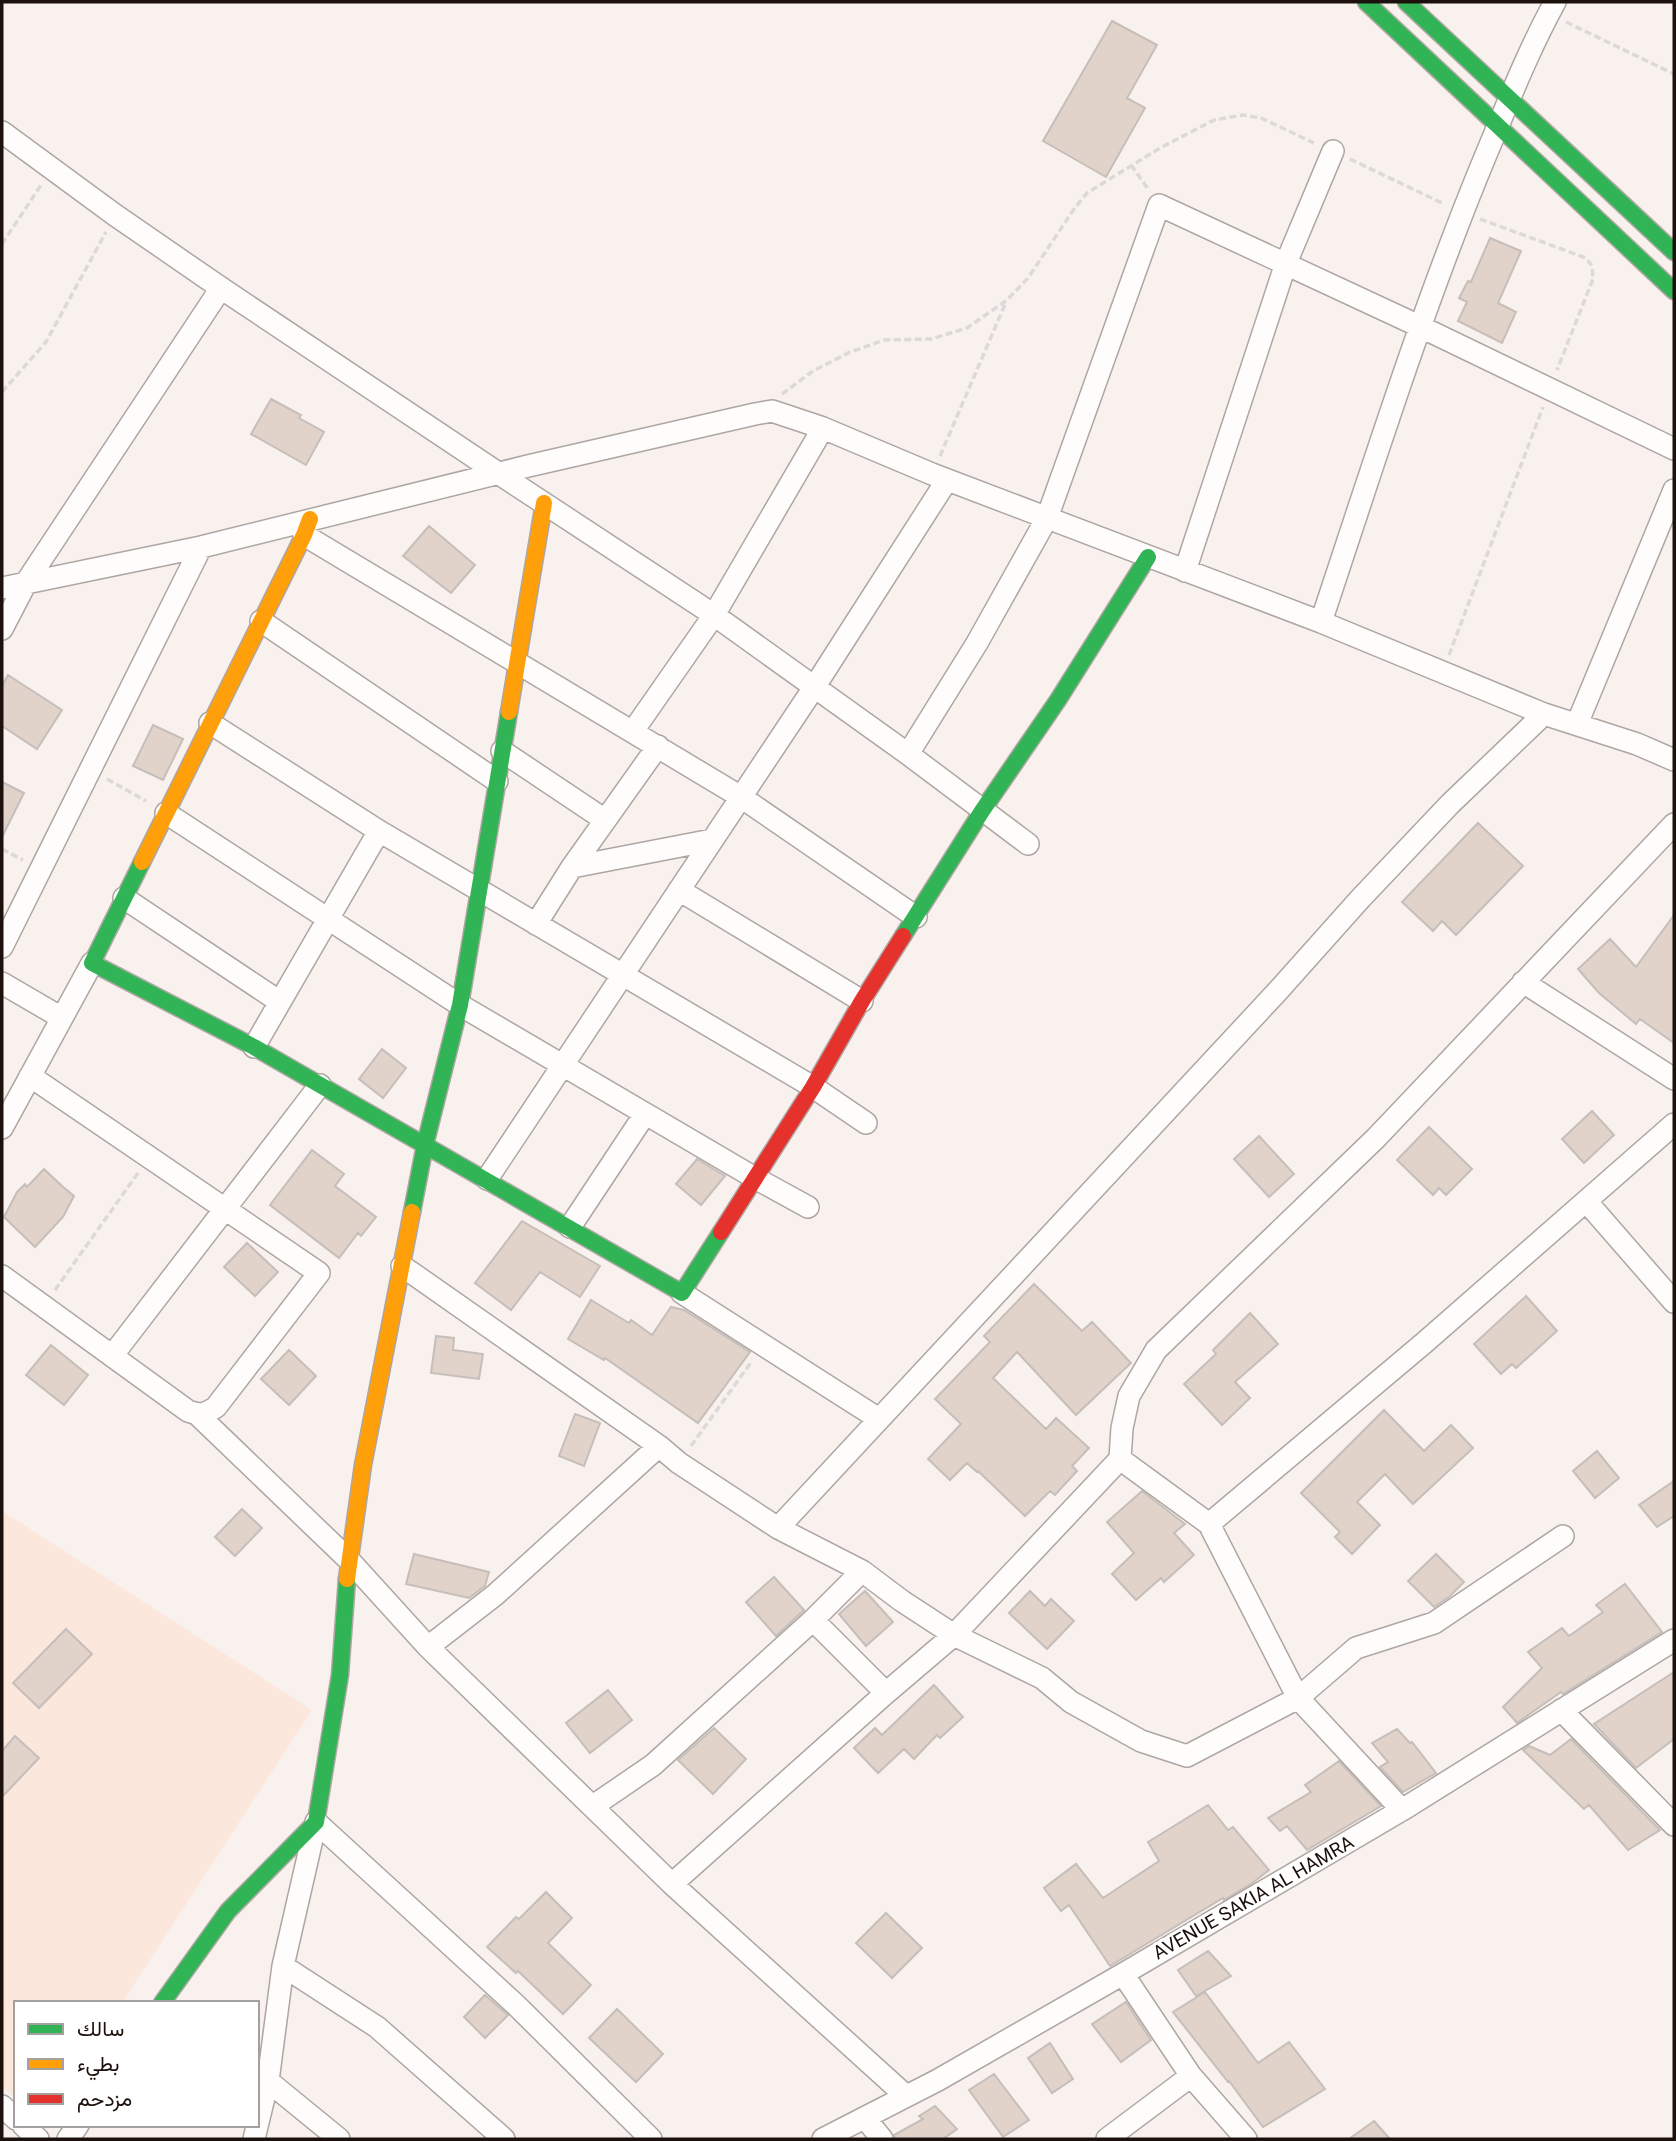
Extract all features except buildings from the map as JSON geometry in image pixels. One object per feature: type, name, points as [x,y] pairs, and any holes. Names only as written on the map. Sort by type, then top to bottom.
[{"type":"street","points":[[1366,2],[1674,291]]},
{"type":"street","points":[[1406,2],[1674,252]]},
{"type":"street","points":[[1321,622],[1419,326],[1462,212],[1552,8]]},
{"type":"street","points":[[2,132],[221,288],[715,615],[1028,844]]},
{"type":"street","points":[[1185,570],[1286,263],[1333,151]]},
{"type":"street","points":[[908,754],[976,643],[1047,518],[1159,205],[1674,449]]},
{"type":"street","points":[[2,629],[27,581],[221,288]]},
{"type":"street","points":[[2,588],[307,527],[498,473],[772,411],[823,428],[939,477],[1321,622],[1544,714],[1637,744],[1674,760]]},
{"type":"street","points":[[633,731],[715,615],[823,428]]},
{"type":"street","points":[[486,1179],[815,687],[939,477]]},
{"type":"street","points":[[1577,724],[1674,489]]},
{"type":"street","points":[[259,2118],[268,2081],[283,1966],[316,1822],[340,1675],[349,1560],[363,1465],[425,1145],[460,1005],[544,503]]},
{"type":"street","points":[[2,1128],[92,963],[307,527]]},
{"type":"street","points":[[307,527],[517,661],[741,797],[916,917]]},
{"type":"street","points":[[2,947],[201,547]]},
{"type":"street","points":[[682,1293],[813,1087],[862,1001],[982,811],[1058,700],[1148,556]]},
{"type":"street","points":[[261,621],[497,781]]},
{"type":"street","points":[[778,1528],[1276,993],[1369,889],[1450,804],[1544,714]]},
{"type":"street","points":[[210,723],[379,831],[813,1087],[866,1123]]},
{"type":"street","points":[[536,923],[572,867],[658,746]]},
{"type":"street","points":[[502,751],[605,820]]},
{"type":"street","points":[[166,813],[460,1005],[808,1207]]},
{"type":"street","points":[[672,1884],[954,1635],[1120,1459],[1122,1428],[1129,1396],[1156,1350],[1376,1138],[1674,824]]},
{"type":"street","points":[[254,1047],[379,831]]},
{"type":"street","points":[[572,867],[712,840]]},
{"type":"street","points":[[679,890],[862,1001]]},
{"type":"street","points":[[124,898],[280,1002]]},
{"type":"street","points":[[92,963],[254,1047],[569,1227],[682,1293],[879,1419]]},
{"type":"street","points":[[1524,982],[1674,1079]]},
{"type":"street","points":[[2,983],[62,1018]]},
{"type":"street","points":[[30,1076],[319,1273],[216,1407],[206,1414],[198,1415]]},
{"type":"street","points":[[112,1356],[320,1085]]},
{"type":"street","points":[[569,1227],[645,1114]]},
{"type":"street","points":[[1209,1524],[1424,1343],[1674,1124]]},
{"type":"street","points":[[1586,1201],[1674,1302]]},
{"type":"street","points":[[402,1266],[659,1446],[679,1463],[778,1528],[862,1571],[954,1635],[1042,1678],[1072,1702],[1141,1741],[1187,1756],[1298,1698],[1356,1648],[1434,1623],[1563,1536]]},
{"type":"street","points":[[2,1276],[188,1411],[198,1415],[349,1560],[428,1647],[672,1884],[906,2096]]},
{"type":"street","points":[[428,1647],[495,1595],[659,1446]]},
{"type":"street","points":[[1120,1459],[1209,1524],[1298,1698],[1402,1810]]},
{"type":"street","points":[[593,1806],[653,1765],[813,1620],[862,1571]]},
{"type":"street","points":[[813,1620],[886,1693]]},
{"type":"street","name":"AVENUE SAKIA AL HAMRA","points":[[823,2139],[938,2080],[1123,1974],[1402,1810],[1674,1640]]},
{"type":"street","points":[[1561,1710],[1672,1819]]},
{"type":"street","points":[[163,2001],[228,1911],[316,1822]]},
{"type":"street","points":[[316,1822],[516,2005],[651,2139]]},
{"type":"street","points":[[283,1966],[377,2027],[504,2139]]},
{"type":"street","points":[[1123,1974],[1191,2076],[1246,2139]]},
{"type":"street","points":[[1107,2139],[1191,2076]]},
{"type":"street","points":[[268,2081],[339,2139]]},
{"type":"street","points":[[865,2118],[882,2139]]},
{"type":"street","points":[[25,2127],[38,2139]]},
{"type":"path","points":[[1552,8],[1674,75]]},
{"type":"path","points":[[1131,166],[1159,205]]},
{"type":"path","points":[[2,244],[52,168]]},
{"type":"path","points":[[2,392],[46,342],[116,215]]},
{"type":"path","points":[[939,477],[1007,300]]},
{"type":"path","points":[[90,769],[166,813]]},
{"type":"path","points":[[44,1306],[149,1157]]},
{"type":"path","points":[[679,1463],[764,1345]]},
{"type":"shaded area","points":[[2,1511],[312,1710],[123,2001],[14,2001],[14,2097],[2,2086]]},
{"type":"traffic: fast","points":[[1366,2],[1674,291]]},
{"type":"traffic: fast","points":[[1406,2],[1674,252]]},
{"type":"traffic: fast","points":[[903,936],[1148,557]]},
{"type":"traffic: fast","points":[[412,1212],[425,1145],[460,1005],[509,712]]},
{"type":"traffic: fast","points":[[142,862],[92,963],[254,1047],[682,1293],[721,1232]]},
{"type":"traffic: fast","points":[[163,2001],[228,1911],[316,1822],[340,1675],[347,1579]]},
{"type":"traffic: slow","points":[[509,712],[544,503]]},
{"type":"traffic: slow","points":[[142,862],[310,519]]},
{"type":"traffic: slow","points":[[347,1579],[363,1465],[412,1212]]},
{"type":"traffic: jam","points":[[721,1232],[813,1087],[903,936]]}]
